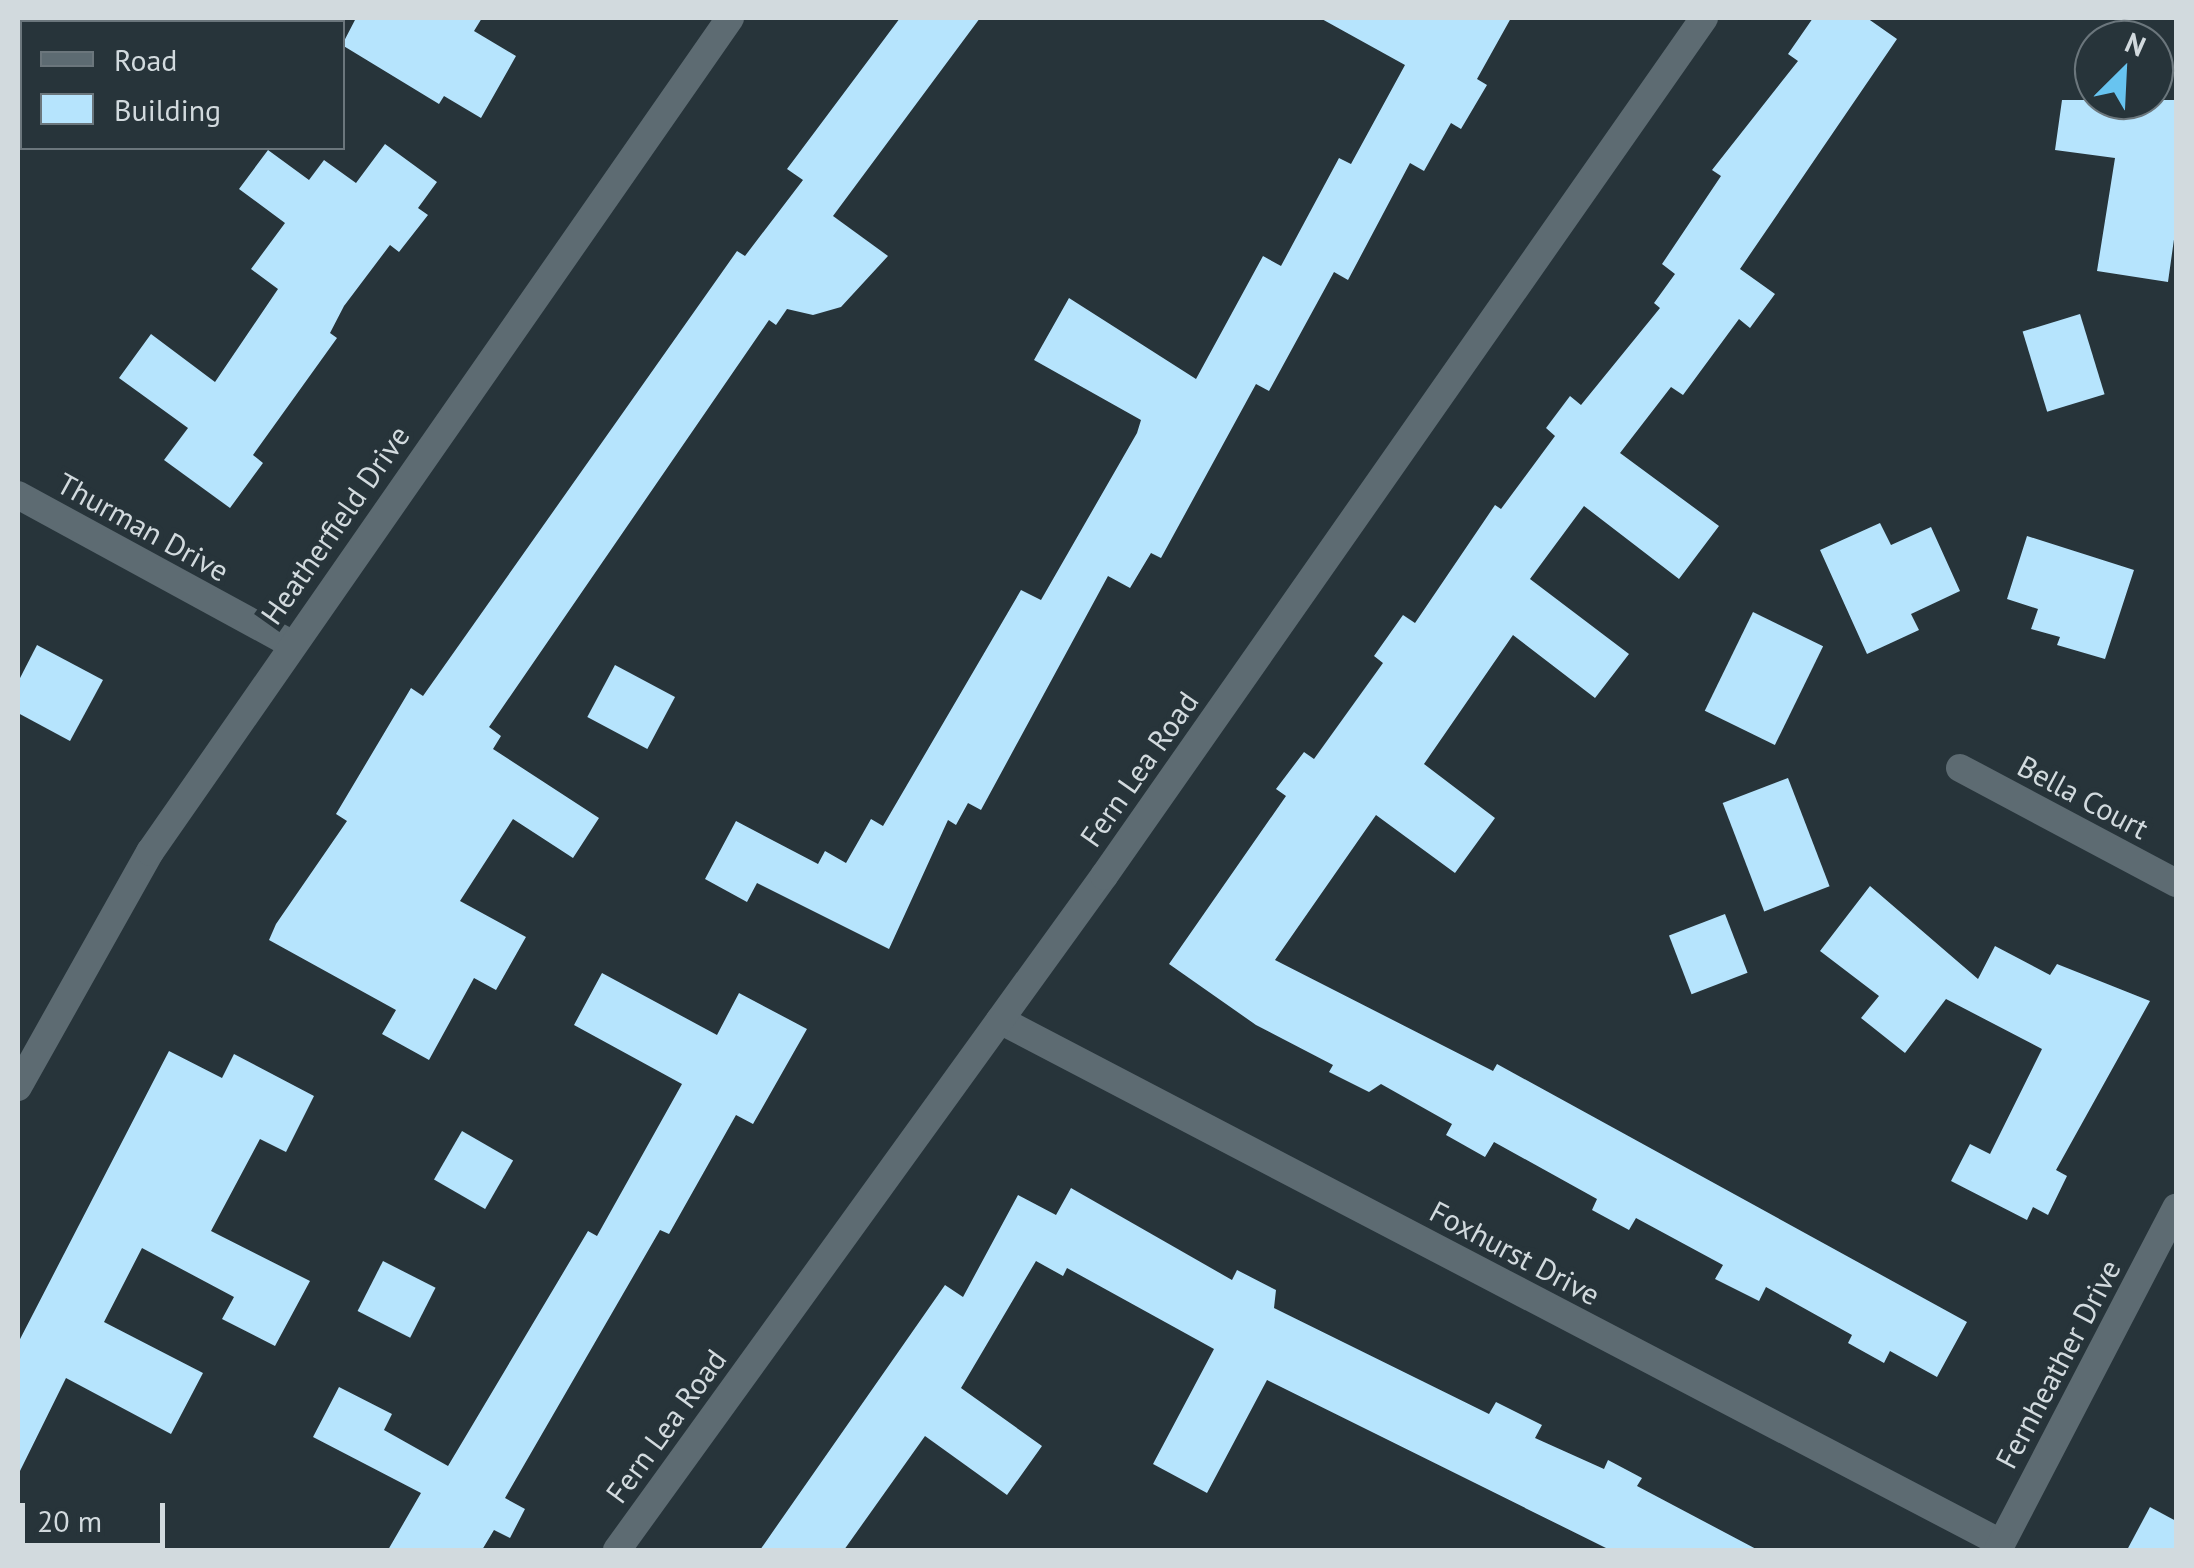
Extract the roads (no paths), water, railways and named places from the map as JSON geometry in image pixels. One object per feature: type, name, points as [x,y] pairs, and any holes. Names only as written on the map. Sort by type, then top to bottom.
[{"type":"street","name":"Fern Lea Road","points":[[617,1550],[1000,1020],[1704,18]]},
{"type":"street","name":"Heatherfield Drive","points":[[18,1086],[150,852],[719,21]]},
{"type":"street","name":"Thurman Drive","points":[[18,495],[291,644]]},
{"type":"street","name":"Bella Court","points":[[1960,768],[2176,883]]},
{"type":"street","name":"Foxhurst Drive","points":[[1000,1020],[1999,1547]]},
{"type":"street","name":"Fernheather Drive","points":[[1999,1547],[2176,1208]]}]
